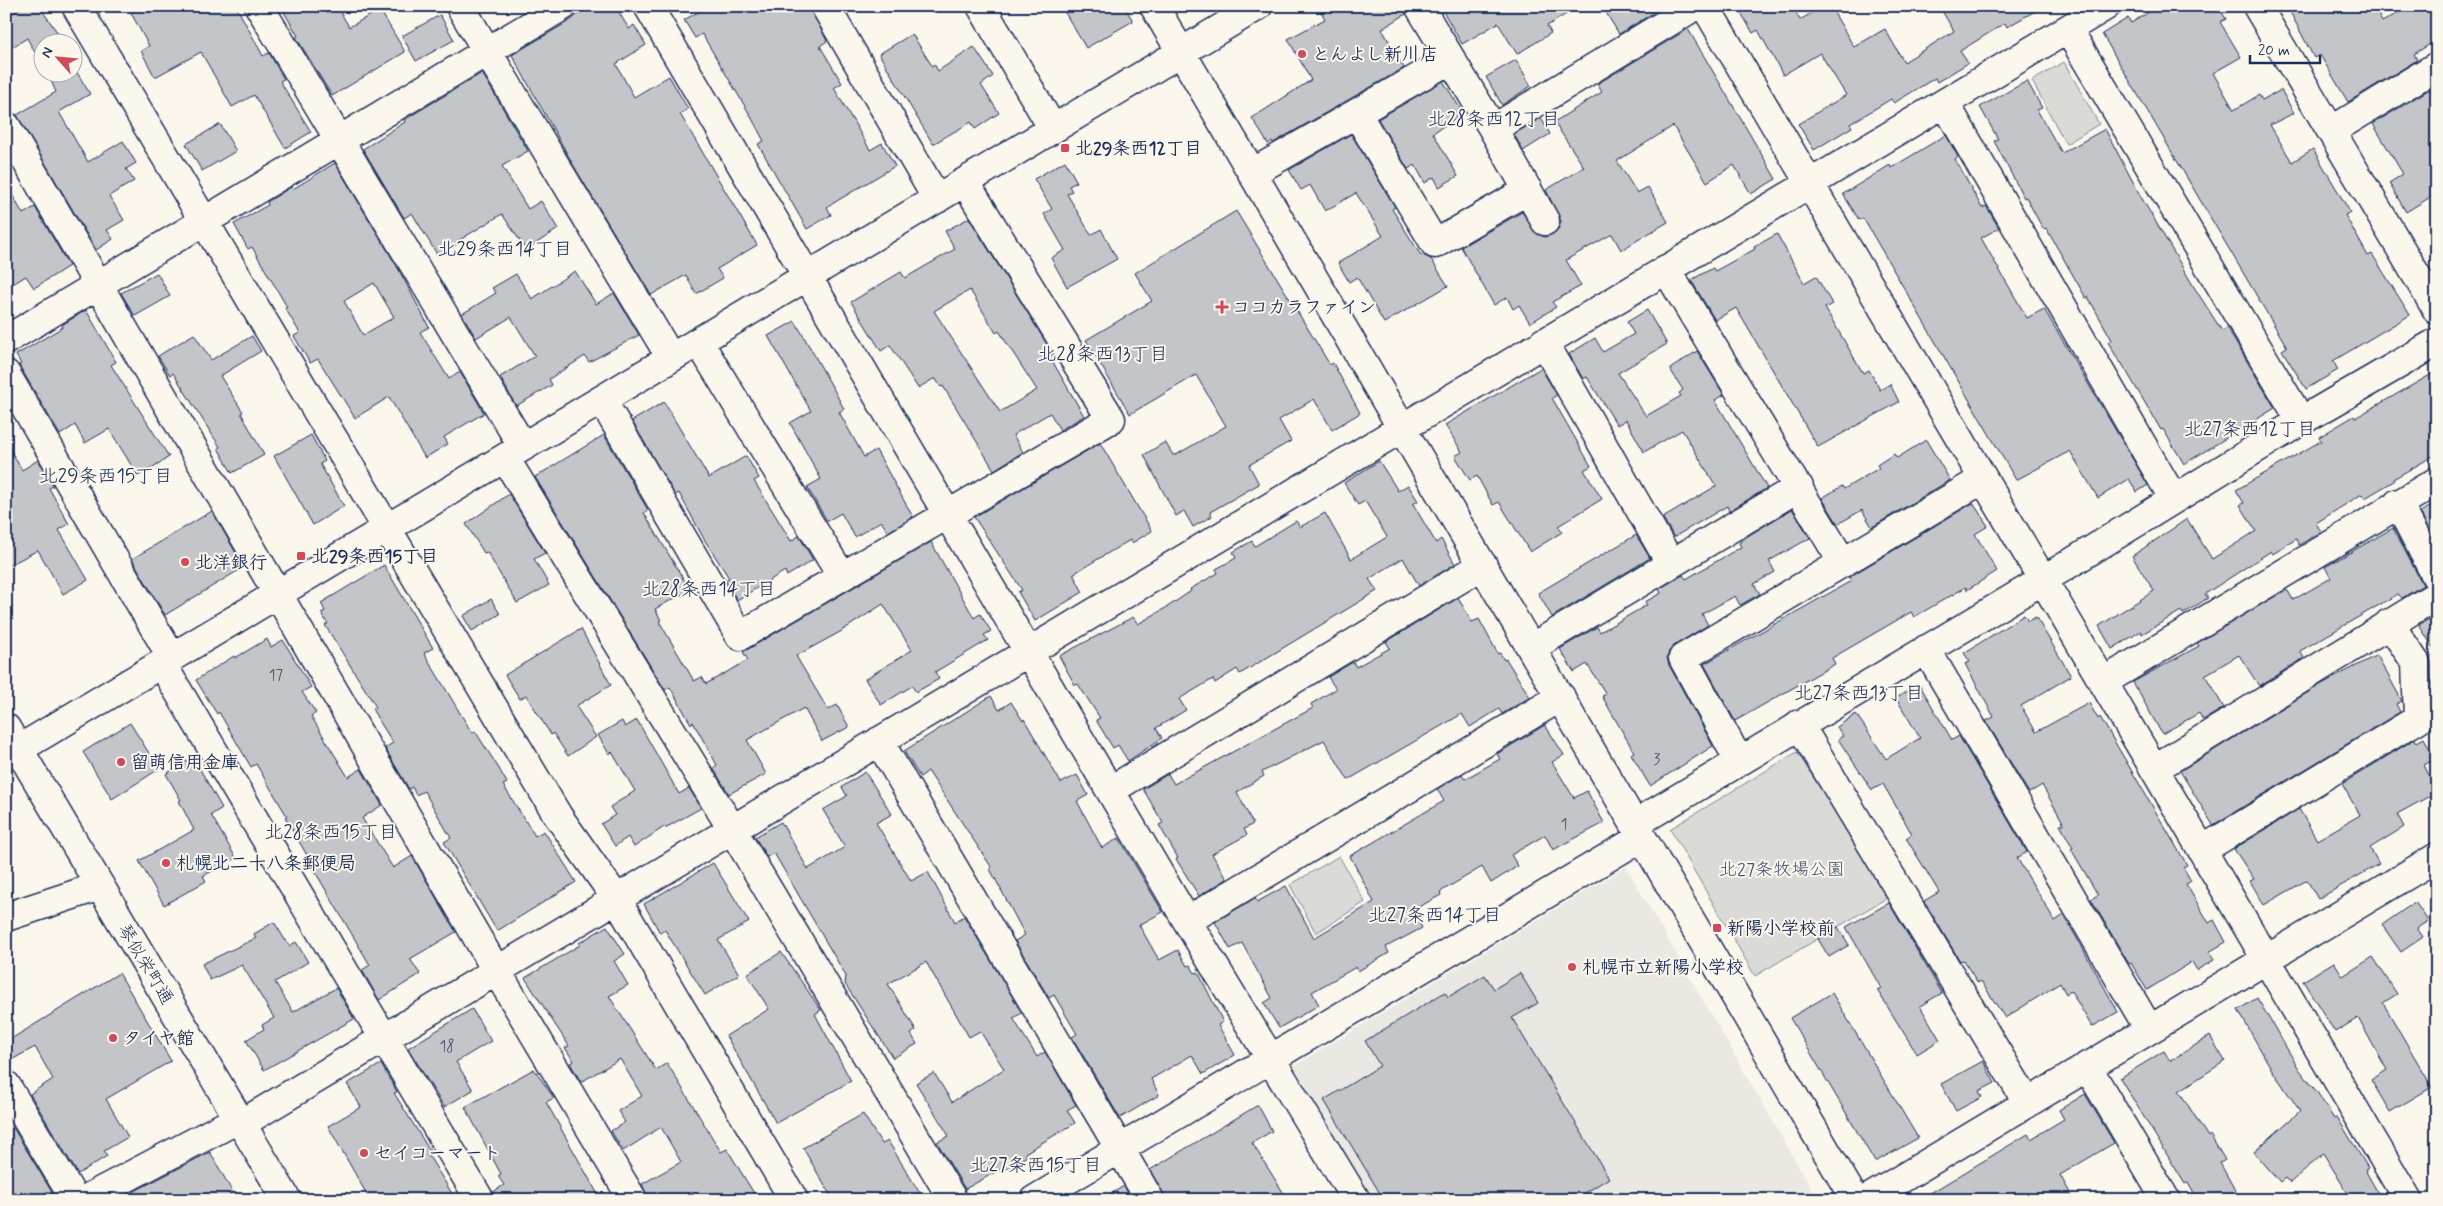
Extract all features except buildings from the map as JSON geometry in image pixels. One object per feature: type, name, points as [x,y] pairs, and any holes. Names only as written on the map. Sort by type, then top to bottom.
[{"type":"street","points":[[76,6],[558,816],[616,898],[794,1200]]},
{"type":"street","points":[[258,6],[340,140],[514,453],[732,829],[953,1200]]},
{"type":"street","points":[[460,6],[671,358]]},
{"type":"street","points":[[6,340],[563,6]]},
{"type":"street","points":[[648,6],[1187,920],[1356,1200]]},
{"type":"street","points":[[824,6],[937,199]]},
{"type":"street","points":[[981,6],[1054,129]]},
{"type":"street","points":[[1154,6],[1855,1200]]},
{"type":"street","points":[[13,739],[167,661],[1258,6]]},
{"type":"street","points":[[1419,6],[1493,129],[1545,221]]},
{"type":"street","points":[[1493,129],[1695,6]]},
{"type":"street","points":[[1705,6],[2408,1200]]},
{"type":"street","points":[[84,1200],[240,1121],[384,1038],[2106,6]]},
{"type":"street","points":[[2257,6],[2437,310]]},
{"type":"street","points":[[2068,29],[2301,420]]},
{"type":"street","points":[[1252,173],[1451,59]]},
{"type":"street","points":[[2331,131],[2437,66]]},
{"type":"street","points":[[1945,102],[2173,498]]},
{"type":"street","points":[[1357,114],[1435,244],[1528,190]]},
{"type":"street","points":[[6,126],[496,970],[633,1200]]},
{"type":"street","points":[[602,400],[740,636],[841,574],[1111,419],[965,182]]},
{"type":"street","points":[[1666,269],[1799,487],[1843,563]]},
{"type":"street","points":[[699,342],[841,574]]},
{"type":"street","points":[[1544,342],[1671,564]]},
{"type":"street","points":[[1034,1200],[1271,1057],[1639,830],[1739,761],[1799,724],[2043,580],[2301,420],[2437,342]]},
{"type":"street","points":[[6,374],[167,661],[384,1038],[480,1200]]},
{"type":"street","points":[[1739,761],[1684,658],[1983,479]]},
{"type":"street","points":[[2103,682],[2437,480]]},
{"type":"street","points":[[1532,648],[1799,487]]},
{"type":"street","points":[[2398,503],[2437,578]]},
{"type":"street","points":[[1111,790],[1483,565]]},
{"type":"street","points":[[2154,768],[2437,595]]},
{"type":"street","points":[[2202,850],[2418,719],[2416,663],[2389,623]]},
{"type":"street","points":[[1926,649],[2149,1029]]},
{"type":"street","points":[[1187,920],[1560,697]]},
{"type":"street","points":[[1799,724],[2027,1102]]},
{"type":"street","name":"琴似栄町通","points":[[13,739],[286,1200]]},
{"type":"street","points":[[879,741],[1150,1200]]},
{"type":"street","points":[[1866,1200],[2437,857]]},
{"type":"street","points":[[6,917],[100,886]]},
{"type":"street","points":[[2087,1066],[2166,1200]]},
{"type":"street","points":[[6,1085],[75,1200]]},
{"type":"shaded area","name":"札幌市立新陽小学校","points":[[1626,867],[1814,1193],[1804,1200],[1372,1200],[1294,1066]]},
{"type":"green space","points":[[2064,62],[2099,124],[2066,144],[2032,81]]},
{"type":"green space","points":[[2437,652],[2437,719],[2428,659]]},
{"type":"green space","name":"北27条牧場公園","points":[[1797,752],[1890,896],[1755,976],[1670,829]]},
{"type":"green space","points":[[1339,856],[1365,902],[1316,933],[1290,885]]},
{"type":"place","name":"とんよし新川店","points":[[1302,54]]},
{"type":"place","name":"北29条西12丁目","points":[[1065,148]]},
{"type":"place","name":"ココカラファイン","points":[[1222,307]]},
{"type":"place","name":"北29条西15丁目","points":[[301,556]]},
{"type":"place","name":"北洋銀行","points":[[185,562]]},
{"type":"place","name":"留萌信用金庫","points":[[121,762]]},
{"type":"place","name":"札幌北二十八条郵便局","points":[[166,863]]},
{"type":"place","name":"新陽小学校前","points":[[1717,928]]},
{"type":"place","name":"札幌市立新陽小学校","points":[[1572,967]]},
{"type":"place","name":"タイヤ館","points":[[113,1038]]},
{"type":"place","name":"セイコーマート","points":[[364,1153]]},
{"type":"district","name":"北28条西12丁目","points":[[1494,118]]},
{"type":"district","name":"北29条西14丁目","points":[[505,248]]},
{"type":"district","name":"北28条西13丁目","points":[[1103,353]]},
{"type":"district","name":"北27条西12丁目","points":[[2250,428]]},
{"type":"district","name":"北29条西15丁目","points":[[106,475]]},
{"type":"district","name":"北28条西14丁目","points":[[709,588]]},
{"type":"district","name":"北27条西13丁目","points":[[1859,692]]},
{"type":"district","name":"北28条西15丁目","points":[[331,831]]},
{"type":"district","name":"北27条西14丁目","points":[[1435,914]]},
{"type":"district","name":"北27条西15丁目","points":[[1036,1164]]}]
